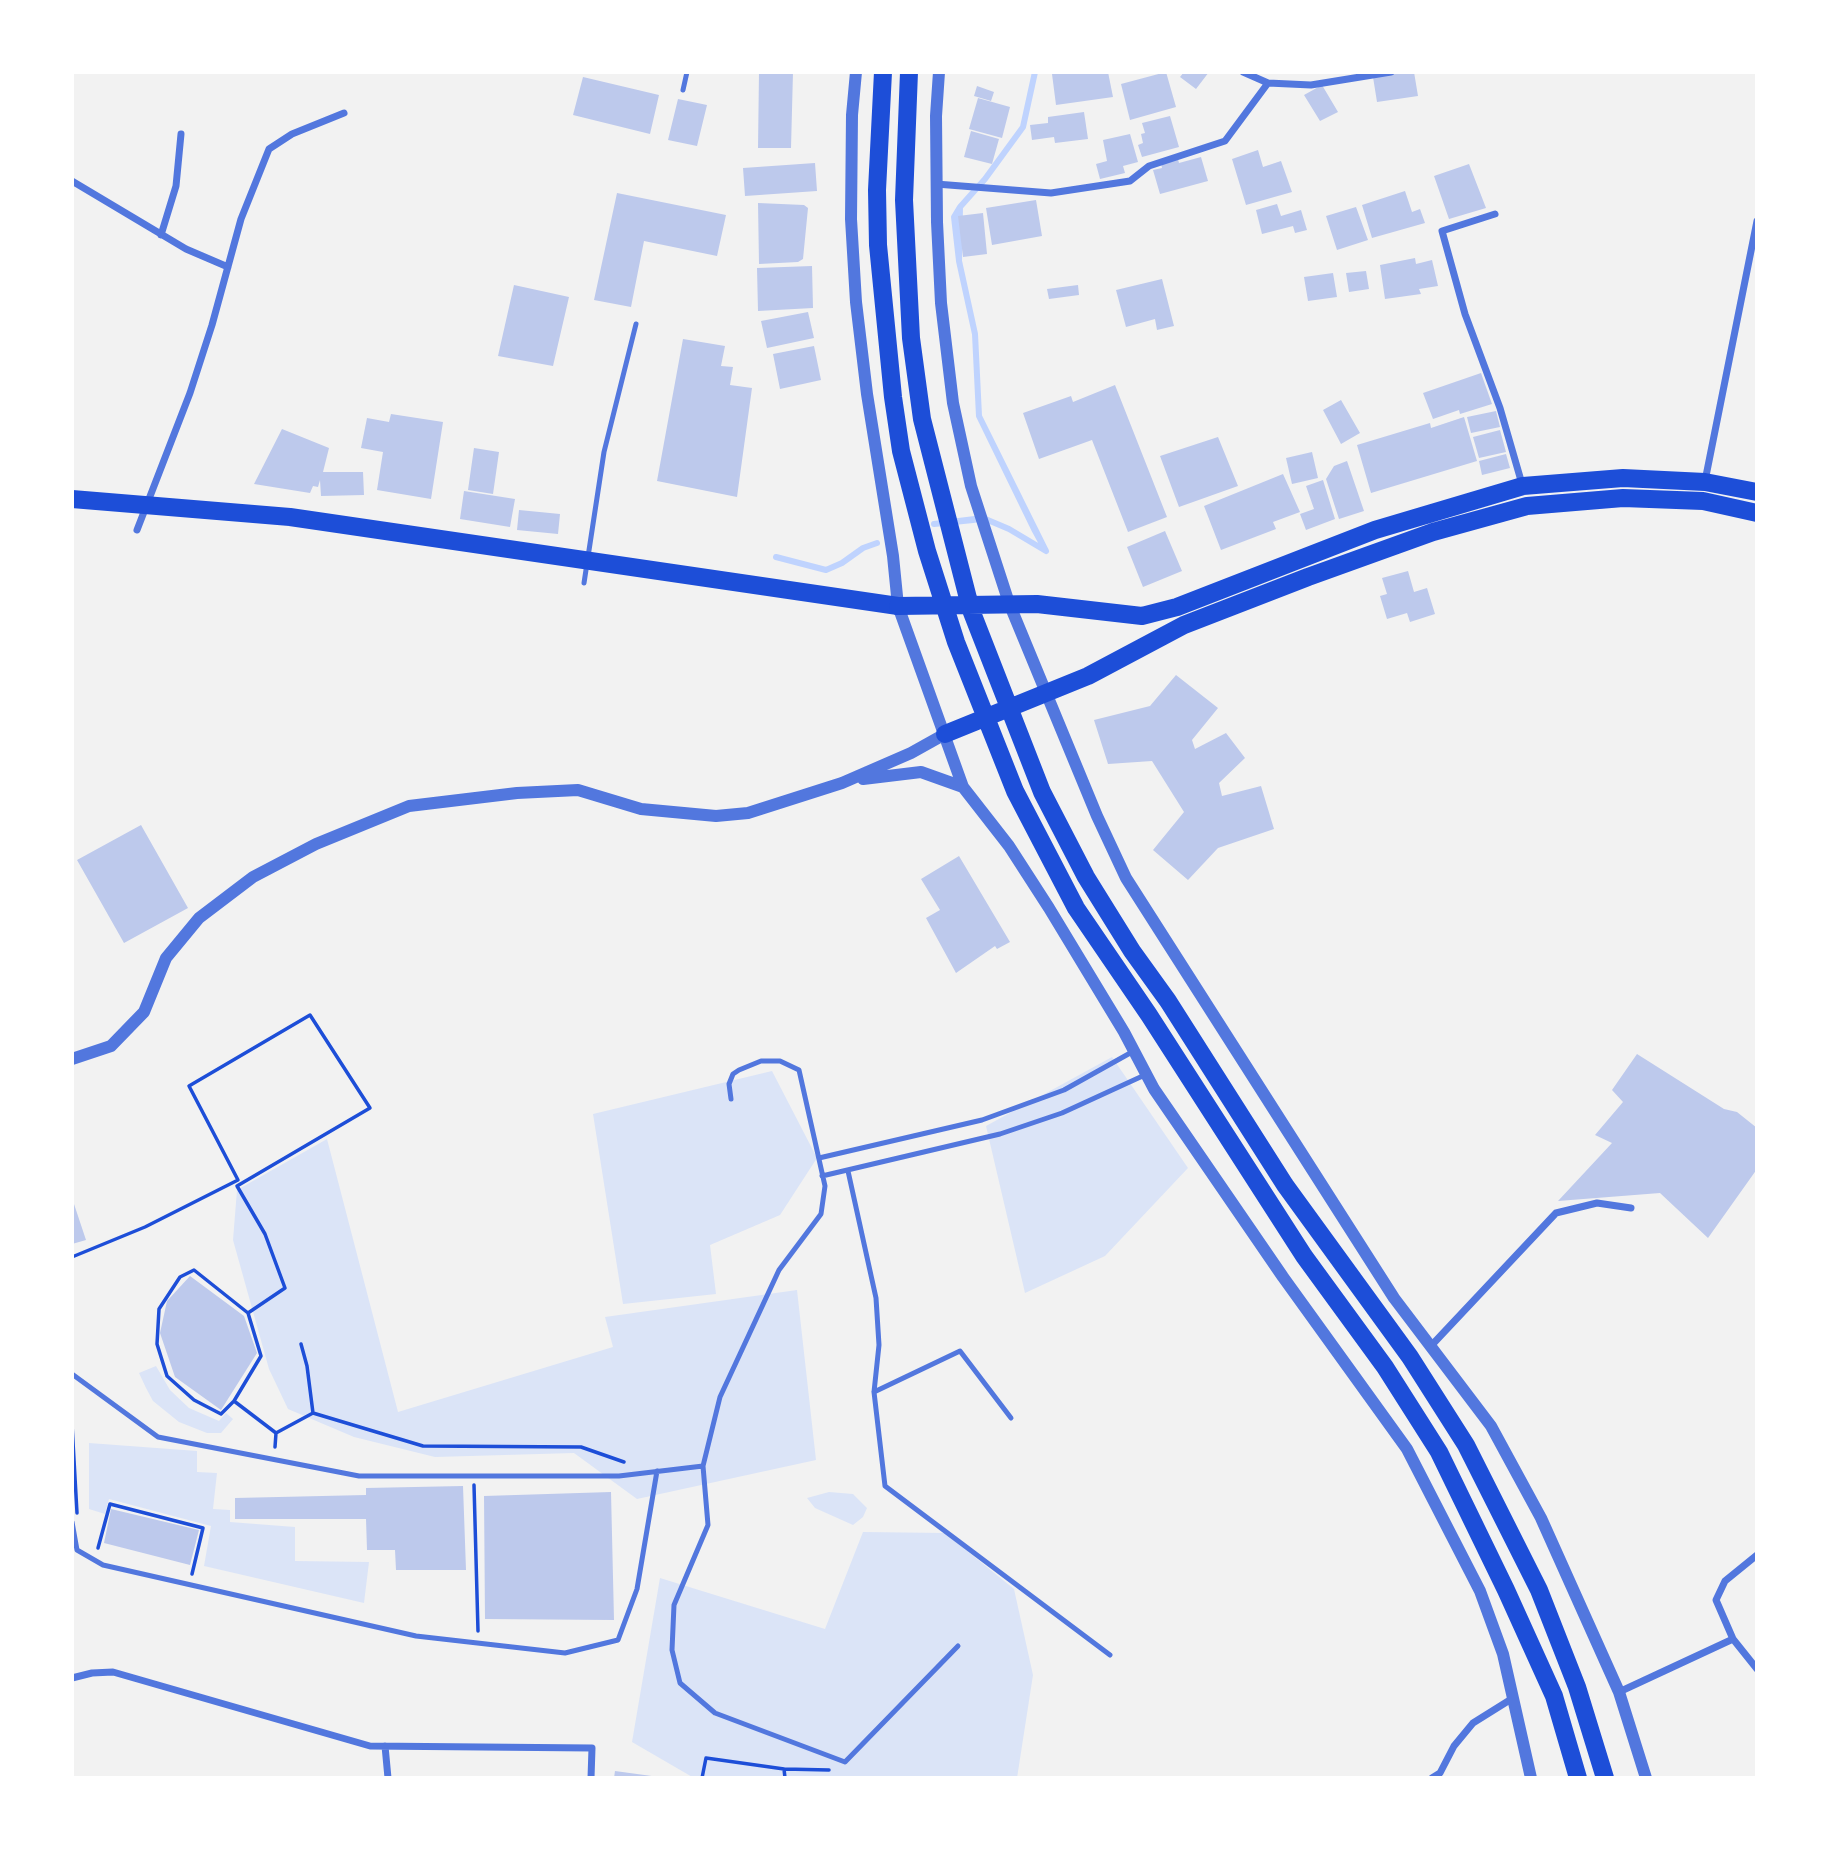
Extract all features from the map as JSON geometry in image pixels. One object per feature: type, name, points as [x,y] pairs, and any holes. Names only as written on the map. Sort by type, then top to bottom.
[{"type":"main road","points":[[908,78],[904,200],[911,338],[922,419],[971,610],[1041,792],[1086,877],[1132,951],[1168,1001],[1285,1185],[1410,1357],[1466,1445],[1539,1590],[1577,1687],[1605,1778]]},
{"type":"main road","points":[[882,80],[877,190],[878,246],[891,383],[901,451],[926,551],[956,642],[1015,791],[1076,908],[1149,1015],[1304,1256],[1385,1367],[1439,1452],[1554,1696],[1578,1778]]},
{"type":"main road","points":[[72,499],[290,517],[898,606],[1037,604],[1142,616],[1177,607],[1375,530],[1523,486],[1623,478],[1705,482],[1757,492]]},
{"type":"main road","points":[[945,734],[1088,676],[1184,625],[1381,549],[1527,506],[1623,498],[1703,501],[1757,513]]},
{"type":"street","points":[[856,72],[852,115],[851,219],[856,302],[898,606],[963,787],[1009,846],[1087,969],[1147,1074],[1276,1266],[1407,1449],[1480,1591],[1503,1654],[1531,1778]]},
{"type":"street","points":[[939,72],[936,184],[942,303],[953,403],[971,486],[1009,603],[1097,816],[1126,878],[1386,1286],[1491,1426],[1541,1518],[1619,1692],[1646,1778]]},
{"type":"street","points":[[1243,72],[1268,83],[1311,85],[1391,72]]},
{"type":"street","points":[[936,184],[1051,192],[1130,181],[1149,166],[1225,141],[1268,83]]},
{"type":"street","points":[[137,530],[190,393],[241,219],[269,149],[292,134],[344,113]]},
{"type":"street","points":[[161,235],[176,186],[181,134]]},
{"type":"street","points":[[72,181],[186,249],[228,267]]},
{"type":"street","points":[[1495,214],[1442,231],[1465,314],[1500,408],[1523,486]]},
{"type":"street","points":[[1705,482],[1757,221]]},
{"type":"street","points":[[842,783],[911,753],[945,734]]},
{"type":"street","points":[[72,1059],[111,1046],[144,1012],[166,958],[199,918],[253,877],[316,844],[409,806],[517,793],[578,790],[641,809],[716,816],[748,813],[842,783],[875,776],[921,772],[963,787]]},
{"type":"street","points":[[1430,1347],[1556,1213],[1597,1203],[1631,1208]]},
{"type":"street","points":[[1757,1555],[1725,1581],[1716,1600],[1732,1639],[1757,1669]]},
{"type":"street","points":[[1619,1692],[1732,1639]]},
{"type":"street","points":[[72,1678],[113,1672],[370,1746],[592,1748],[591,1778]]},
{"type":"street","points":[[1432,1778],[1440,1773],[1454,1746],[1473,1723],[1513,1698]]},
{"type":"street","points":[[385,1746],[388,1778]]},
{"type":"lane","points":[[683,90],[687,72]]},
{"type":"lane","points":[[583,583],[604,452],[636,324]]},
{"type":"lane","points":[[819,1158],[982,1120],[1064,1090],[1134,1051]]},
{"type":"lane","points":[[731,1099],[729,1084],[738,1070],[761,1061],[780,1061],[799,1070],[825,1186],[821,1214],[779,1270],[720,1397],[704,1466],[708,1525],[674,1605],[672,1650],[680,1683],[715,1713],[845,1762],[958,1646]]},
{"type":"lane","points":[[822,1176],[1000,1134],[1062,1113],[1147,1074]]},
{"type":"lane","points":[[848,1171],[876,1298],[879,1345],[874,1392],[885,1486],[1110,1655]]},
{"type":"lane","points":[[874,1392],[960,1351],[1011,1419]]},
{"type":"lane","points":[[72,1374],[158,1437],[359,1476],[619,1476],[704,1466]]},
{"type":"lane","points":[[75,1521],[77,1550],[103,1565],[416,1636],[565,1653],[618,1640],[637,1589],[654,1471]]},
{"type":"path","points":[[237,1186],[370,1108],[310,1015],[189,1086],[238,1180],[237,1186],[265,1234],[285,1288],[248,1313]]},
{"type":"path","points":[[72,1258],[145,1227],[238,1180]]},
{"type":"path","points":[[194,1270],[248,1313],[261,1356],[234,1401],[221,1414],[194,1400],[167,1376],[157,1344],[159,1309],[180,1277],[194,1270]]},
{"type":"path","points":[[301,1344],[307,1366],[313,1413]]},
{"type":"path","points":[[234,1401],[276,1433]]},
{"type":"path","points":[[276,1433],[313,1413],[423,1446],[581,1447],[654,1471]]},
{"type":"path","points":[[72,1424],[75,1521]]},
{"type":"path","points":[[274,1460],[276,1433]]},
{"type":"path","points":[[474,1476],[478,1635]]},
{"type":"path","points":[[96,1553],[110,1504],[203,1528],[191,1578]]},
{"type":"path","points":[[702,1778],[706,1758],[784,1769],[833,1770]]},
{"type":"path","points":[[784,1769],[785,1778]]},
{"type":"shaded area","points":[[1112,1057],[1188,1168],[1105,1256],[1025,1293],[986,1126]]},
{"type":"shaded area","points":[[772,1071],[817,1158],[780,1215],[710,1245],[716,1294],[623,1304],[593,1114]]},
{"type":"shaded area","points":[[327,1139],[398,1412],[613,1347],[605,1317],[797,1290],[816,1460],[637,1499],[574,1453],[435,1457],[354,1437],[288,1409],[269,1369],[233,1240],[237,1190]]},
{"type":"shaded area","points":[[156,1366],[170,1390],[189,1408],[219,1421],[226,1413],[233,1419],[221,1433],[207,1433],[179,1422],[153,1401],[139,1373]]},
{"type":"shaded area","points":[[89,1443],[197,1451],[197,1472],[217,1473],[213,1509],[230,1510],[230,1522],[295,1527],[295,1561],[369,1562],[364,1603],[204,1566],[211,1526],[109,1499],[105,1514],[89,1509]]},
{"type":"shaded area","points":[[829,1492],[853,1494],[867,1508],[863,1517],[853,1525],[815,1508],[807,1498]]},
{"type":"shaded area","points":[[863,1532],[945,1533],[1014,1589],[1033,1675],[1017,1778],[694,1778],[632,1742],[660,1578],[825,1629]]},
{"type":"building","points":[[759,72],[793,72],[791,148],[758,148]]},
{"type":"building","points":[[1108,72],[1113,97],[1056,105],[1052,74]]},
{"type":"building","points":[[1166,72],[1176,107],[1130,120],[1121,84]]},
{"type":"building","points":[[1184,72],[1209,72],[1196,89],[1180,77]]},
{"type":"building","points":[[1414,72],[1418,96],[1377,102],[1373,77]]},
{"type":"building","points":[[583,77],[659,95],[650,134],[573,115]]},
{"type":"building","points":[[1322,85],[1338,112],[1320,121],[1304,95]]},
{"type":"building","points":[[977,86],[994,92],[991,101],[974,96]]},
{"type":"building","points":[[978,98],[1010,107],[1002,138],[969,129]]},
{"type":"building","points":[[678,99],[707,105],[697,146],[668,140]]},
{"type":"building","points":[[1084,112],[1088,139],[1055,143],[1054,137],[1032,140],[1030,125],[1048,123],[1048,117]]},
{"type":"building","points":[[1170,116],[1179,147],[1142,157],[1138,145],[1143,143],[1141,134],[1145,133],[1142,123]]},
{"type":"building","points":[[971,131],[999,139],[992,164],[964,157]]},
{"type":"building","points":[[1130,134],[1138,162],[1123,166],[1125,173],[1100,179],[1096,164],[1107,161],[1103,140]]},
{"type":"building","points":[[1258,150],[1263,167],[1281,161],[1292,192],[1246,205],[1232,159]]},
{"type":"building","points":[[1201,157],[1208,181],[1160,194],[1153,170],[1162,168],[1161,163],[1178,159],[1179,163]]},
{"type":"building","points":[[815,163],[817,191],[745,196],[743,168]]},
{"type":"building","points":[[1469,164],[1486,208],[1449,219],[1434,176]]},
{"type":"building","points":[[1405,191],[1412,212],[1420,209],[1425,223],[1372,238],[1362,205]]},
{"type":"building","points":[[617,193],[726,215],[717,256],[644,241],[631,307],[594,300]]},
{"type":"building","points":[[1036,200],[1042,236],[992,245],[986,208]]},
{"type":"building","points":[[758,203],[804,205],[808,208],[803,259],[798,262],[759,264]]},
{"type":"building","points":[[1277,204],[1281,216],[1301,210],[1307,230],[1295,233],[1293,226],[1262,234],[1256,210]]},
{"type":"building","points":[[1356,207],[1368,240],[1337,250],[1326,216]]},
{"type":"building","points":[[983,213],[987,254],[963,257],[958,216]]},
{"type":"building","points":[[1415,258],[1416,264],[1432,260],[1438,286],[1419,289],[1421,294],[1385,299],[1380,265]]},
{"type":"building","points":[[812,266],[813,308],[758,311],[757,268]]},
{"type":"building","points":[[1366,271],[1369,289],[1349,292],[1346,273]]},
{"type":"building","points":[[1333,273],[1337,297],[1308,301],[1304,277]]},
{"type":"building","points":[[1162,279],[1174,326],[1157,330],[1155,319],[1126,327],[1116,290]]},
{"type":"building","points":[[514,285],[569,297],[553,366],[498,356]]},
{"type":"building","points":[[1078,285],[1079,295],[1049,299],[1047,289]]},
{"type":"building","points":[[808,312],[814,338],[767,348],[761,321]]},
{"type":"building","points":[[683,339],[725,346],[721,366],[733,367],[730,385],[752,388],[737,497],[657,481]]},
{"type":"building","points":[[814,346],[821,380],[780,389],[773,354]]},
{"type":"building","points":[[1481,373],[1492,404],[1460,414],[1459,410],[1433,419],[1423,393]]},
{"type":"building","points":[[1115,385],[1167,517],[1128,532],[1092,440],[1039,459],[1023,413],[1071,396],[1073,402]]},
{"type":"building","points":[[1341,400],[1360,433],[1341,444],[1323,410]]},
{"type":"building","points":[[1496,411],[1500,427],[1471,433],[1467,417]]},
{"type":"building","points":[[391,414],[443,422],[431,499],[377,490],[383,452],[361,448],[367,418],[389,422]]},
{"type":"building","points":[[1464,417],[1477,461],[1371,493],[1357,445],[1430,423],[1431,428]]},
{"type":"building","points":[[282,429],[329,448],[323,472],[363,472],[364,495],[321,496],[320,480],[318,487],[313,486],[310,493],[254,484]]},
{"type":"building","points":[[1500,430],[1506,452],[1479,458],[1473,437]]},
{"type":"building","points":[[1218,437],[1238,486],[1179,507],[1160,456]]},
{"type":"building","points":[[474,448],[499,452],[493,494],[468,490]]},
{"type":"building","points":[[1312,452],[1318,478],[1292,484],[1286,458]]},
{"type":"building","points":[[1506,454],[1510,468],[1482,475],[1479,461]]},
{"type":"building","points":[[1347,461],[1364,511],[1339,519],[1326,479],[1334,466]]},
{"type":"building","points":[[1283,474],[1300,512],[1273,522],[1276,529],[1221,550],[1204,506]]},
{"type":"building","points":[[1323,480],[1335,519],[1306,530],[1300,514],[1314,509],[1306,486]]},
{"type":"building","points":[[464,491],[515,499],[510,527],[460,519]]},
{"type":"building","points":[[519,510],[560,514],[558,534],[517,530]]},
{"type":"building","points":[[1165,531],[1182,571],[1143,587],[1127,547]]},
{"type":"building","points":[[1408,571],[1414,592],[1427,588],[1435,614],[1410,622],[1407,613],[1387,619],[1380,596],[1387,594],[1382,578]]},
{"type":"building","points":[[1176,675],[1218,708],[1192,740],[1195,749],[1226,733],[1245,758],[1219,783],[1222,796],[1261,786],[1274,829],[1218,848],[1188,880],[1153,850],[1184,812],[1152,761],[1108,764],[1094,720],[1150,706]]},
{"type":"building","points":[[141,825],[188,908],[124,943],[77,860]]},
{"type":"building","points":[[959,856],[1010,942],[997,949],[995,946],[956,973],[926,918],[940,910],[921,879]]},
{"type":"building","points":[[1637,1054],[1724,1109],[1737,1112],[1757,1128],[1757,1169],[1708,1238],[1660,1193],[1558,1201],[1612,1143],[1595,1135],[1623,1102],[1612,1090]]},
{"type":"building","points":[[72,1198],[86,1240],[72,1244]]},
{"type":"building","points":[[190,1276],[244,1316],[257,1353],[221,1410],[175,1377],[160,1333],[167,1301]]},
{"type":"building","points":[[463,1486],[466,1570],[396,1570],[395,1550],[367,1550],[366,1519],[235,1519],[235,1498],[366,1495],[366,1488]]},
{"type":"building","points":[[611,1492],[614,1620],[485,1619],[484,1496]]},
{"type":"building","points":[[111,1509],[199,1530],[190,1565],[104,1543]]},
{"type":"building","points":[[615,1771],[659,1777],[659,1778],[614,1778]]},
{"type":"waterway","points":[[960,207],[954,217],[959,261],[975,334],[979,416],[1046,551],[1009,529],[983,518],[973,520],[934,524],[983,518],[1009,529],[1046,551],[1034,529],[979,416],[975,334],[959,261],[960,207],[985,179],[1023,127],[1035,72]]},
{"type":"waterway","points":[[776,557],[826,570],[842,563],[863,548],[877,543]]}]
